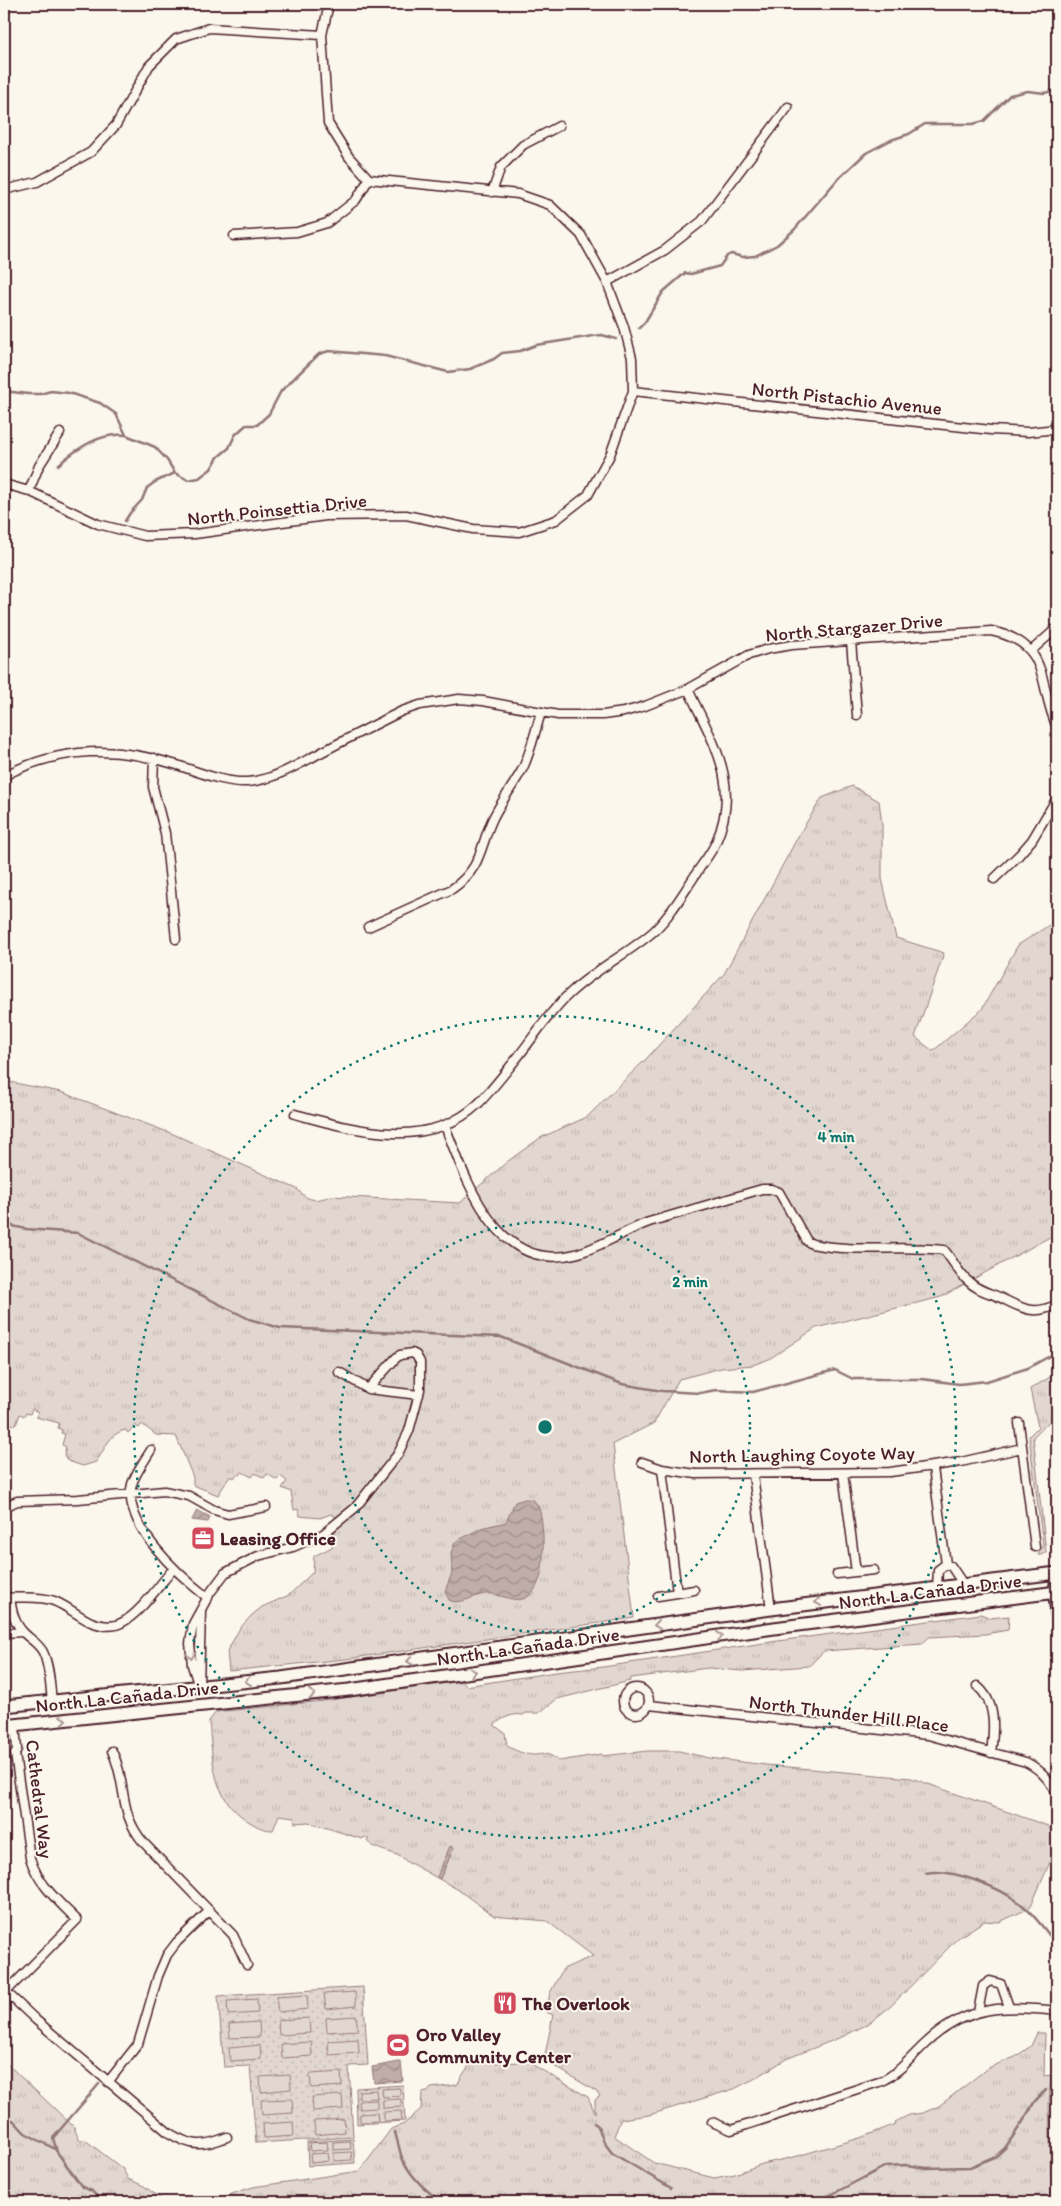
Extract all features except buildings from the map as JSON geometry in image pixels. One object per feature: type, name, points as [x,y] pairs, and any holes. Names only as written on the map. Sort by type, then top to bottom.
[{"type":"main road","name":"North La Cañada Drive","points":[[4,1706],[199,1687],[364,1668],[771,1609],[937,1587],[1057,1574]]},
{"type":"main road","name":"North La Cañada Drive","points":[[9,1726],[350,1690],[774,1628],[1056,1592]]},
{"type":"main road","points":[[603,1633],[606,1652]]},
{"type":"street","points":[[329,4],[322,35],[328,123],[349,157],[369,179],[518,194],[550,205],[581,235],[607,282],[624,328],[632,358],[633,391]]},
{"type":"street","points":[[4,190],[37,182],[91,152],[116,125],[149,66],[176,39],[209,28],[322,35]]},
{"type":"street","points":[[607,282],[665,250],[702,220],[788,108]]},
{"type":"street","points":[[492,192],[501,167],[523,145],[559,126]]},
{"type":"street","points":[[234,236],[298,232],[327,223],[356,200],[369,179]]},
{"type":"street","name":"North Pistachio Avenue","points":[[633,391],[990,430],[1028,432],[1057,429]]},
{"type":"street","name":"North Poinsettia Drive","points":[[4,484],[30,491],[98,524],[145,536],[196,534],[326,516],[406,514],[472,529],[519,532],[556,520],[588,495],[610,455],[633,391]]},
{"type":"street","points":[[30,491],[39,466],[60,433]]},
{"type":"street","points":[[1031,651],[1057,628]]},
{"type":"street","name":"North Stargazer Drive","points":[[4,776],[36,762],[71,754],[108,751],[154,758],[232,781],[260,780],[292,767],[402,711],[420,705],[459,699],[482,701],[541,713],[583,716],[624,712],[688,689],[732,663],[768,649],[991,631],[1006,634],[1017,639],[1031,651],[1039,662],[1044,676],[1051,713],[1057,727]]},
{"type":"street","points":[[851,642],[857,715]]},
{"type":"street","points":[[295,1114],[332,1124],[392,1134],[409,1134],[445,1126],[477,1105],[496,1085],[565,998],[581,982],[654,931],[674,908],[715,844],[723,825],[727,784],[719,756],[688,689]]},
{"type":"street","points":[[368,927],[452,889],[464,881],[473,870],[493,819],[524,766],[541,713]]},
{"type":"street","points":[[154,758],[154,787],[165,833],[176,939]]},
{"type":"street","points":[[994,879],[1032,840],[1057,798]]},
{"type":"street","points":[[445,1126],[467,1182],[500,1233],[522,1250],[535,1254],[564,1256],[581,1252],[649,1222],[762,1189],[770,1189],[779,1192],[806,1242],[891,1250],[922,1248],[944,1250],[966,1280],[979,1290],[997,1296],[1022,1309],[1036,1311],[1057,1304]]},
{"type":"street","points":[[199,1687],[192,1665],[190,1643],[193,1624],[208,1598],[226,1573],[258,1556],[293,1547],[323,1534],[355,1508],[398,1454],[409,1431],[419,1395],[421,1365],[419,1358],[412,1353],[396,1358],[368,1389]]},
{"type":"street","points":[[339,1372],[368,1389],[419,1395]]},
{"type":"street","points":[[1019,1424],[1035,1547]]},
{"type":"street","name":"North Laughing Coyote Way","points":[[642,1462],[662,1469],[696,1474],[754,1475],[890,1472],[933,1468],[1022,1448]]},
{"type":"street","points":[[152,1450],[132,1484],[132,1504],[138,1522],[182,1578],[208,1598]]},
{"type":"street","points":[[933,1468],[946,1564]]},
{"type":"street","points":[[662,1469],[677,1593]]},
{"type":"street","points":[[843,1473],[856,1572]]},
{"type":"street","points":[[754,1475],[771,1609]]},
{"type":"street","points":[[4,1507],[17,1501],[78,1500],[164,1491],[189,1496],[214,1510],[228,1514],[266,1507]]},
{"type":"street","points":[[946,1564],[952,1566],[963,1584]]},
{"type":"street","points":[[937,1587],[938,1570],[946,1564]]},
{"type":"street","points":[[52,1702],[44,1654],[38,1643],[23,1632],[14,1617],[7,1597],[39,1598],[54,1601],[92,1622],[106,1626],[120,1624],[134,1613],[174,1568]]},
{"type":"street","points":[[837,1574],[874,1570]]},
{"type":"street","points":[[1057,1574],[1057,1618]]},
{"type":"street","points":[[658,1596],[694,1590]]},
{"type":"street","points":[[199,1687],[201,1610]]},
{"type":"street","points":[[4,1633],[23,1632]]},
{"type":"street","points":[[977,1686],[986,1693],[991,1704],[993,1735],[991,1753]]},
{"type":"street","name":"North Thunder Hill Place","points":[[649,1705],[915,1733],[946,1739],[1026,1762],[1038,1768],[1048,1778],[1057,1794]]},
{"type":"street","name":"Cathedral Way","points":[[5,1991],[77,1920],[43,1885],[33,1869],[27,1846],[15,1754],[17,1749],[9,1726]]},
{"type":"street","points":[[112,1751],[118,1764],[124,1806],[132,1828],[144,1844],[233,1935],[247,1965]]},
{"type":"street","points":[[108,2082],[138,2044],[158,1976],[167,1956],[177,1942],[210,1911]]},
{"type":"street","points":[[978,2012],[983,1986],[990,1981],[1001,1984],[1010,2007]]},
{"type":"street","points":[[5,1991],[108,2082],[178,2138],[199,2145],[213,2143],[227,2137]]},
{"type":"street","points":[[712,2122],[731,2130],[882,2082],[900,2070],[937,2033],[961,2018],[978,2012],[1010,2007],[1057,2011]]},
{"type":"green space","points":[[852,786],[879,801],[882,825],[882,879],[896,938],[944,953],[915,1037],[933,1051],[982,1009],[1018,945],[1057,920],[1057,1233],[941,1297],[816,1328],[769,1359],[753,1365],[721,1368],[679,1379],[654,1423],[613,1444],[634,1618],[346,1659],[229,1671],[227,1651],[240,1628],[262,1607],[289,1595],[313,1572],[314,1556],[332,1547],[336,1517],[331,1514],[320,1518],[300,1516],[298,1509],[294,1510],[291,1492],[282,1488],[287,1481],[280,1476],[277,1480],[267,1474],[264,1478],[255,1473],[252,1477],[242,1472],[234,1478],[230,1476],[218,1495],[193,1485],[193,1477],[176,1436],[156,1435],[142,1424],[139,1428],[135,1425],[128,1433],[125,1430],[119,1432],[111,1439],[96,1462],[83,1466],[68,1461],[64,1455],[66,1447],[62,1445],[65,1434],[61,1433],[62,1430],[58,1428],[59,1423],[36,1417],[38,1412],[32,1409],[30,1414],[26,1413],[24,1416],[20,1414],[16,1425],[11,1424],[7,1434],[4,1433],[4,1081],[61,1092],[173,1134],[297,1189],[309,1198],[321,1199],[331,1196],[460,1203],[508,1161],[540,1138],[587,1117],[647,1058],[724,974],[801,831],[822,798]]},
{"type":"green space","points":[[1057,1373],[1057,1414],[1033,1437],[1046,1552],[1038,1555],[1043,1545],[1029,1436],[1038,1427],[1030,1389]]},
{"type":"green space","points":[[981,1614],[990,1618],[1009,1616],[1008,1630],[985,1634],[929,1637],[922,1644],[824,1651],[809,1666],[742,1671],[708,1668],[631,1678],[630,1681],[557,1699],[539,1713],[512,1715],[494,1725],[505,1733],[507,1746],[532,1755],[549,1755],[559,1761],[602,1754],[602,1756],[648,1751],[679,1751],[709,1758],[766,1765],[911,1778],[1048,1826],[1057,1841],[1057,1846],[1030,1908],[999,1922],[984,1921],[958,1938],[891,2006],[868,2024],[844,2036],[786,2059],[734,2089],[649,2115],[621,2119],[614,2136],[654,2163],[714,2178],[735,2174],[762,2164],[860,2138],[896,2124],[895,2122],[909,2115],[923,2113],[939,2106],[988,2068],[1015,2057],[1031,2046],[1037,2033],[1045,2033],[1044,2076],[1051,2075],[1049,2103],[1052,2202],[165,2202],[216,2199],[253,2187],[360,2171],[391,2129],[404,2124],[421,2109],[422,2093],[428,2092],[431,2088],[457,2085],[469,2066],[482,2057],[488,2057],[490,2063],[528,2062],[588,2097],[595,2113],[595,2100],[600,2096],[597,2092],[544,2060],[553,2015],[546,2012],[550,1993],[563,1969],[593,1956],[547,1921],[494,1916],[457,1889],[408,1863],[404,1859],[370,1845],[367,1841],[369,1839],[365,1837],[362,1839],[308,1822],[295,1823],[294,1817],[279,1815],[273,1830],[257,1826],[248,1821],[227,1801],[216,1777],[209,1721],[216,1712],[323,1701],[462,1681],[466,1686]]},
{"type":"green space","points":[[363,1987],[368,2065],[349,2066],[353,2137],[256,2143],[250,2066],[224,2067],[218,1996]]},
{"type":"green space","points":[[355,1992],[356,2006],[326,2009],[324,1994]]},
{"type":"green space","points":[[307,1995],[308,2009],[278,2012],[276,1997]]},
{"type":"green space","points":[[257,1999],[258,2013],[228,2015],[227,2001]]},
{"type":"green space","points":[[356,2016],[358,2030],[327,2032],[326,2018]]},
{"type":"green space","points":[[309,2018],[310,2033],[279,2035],[278,2020]]},
{"type":"green space","points":[[259,2022],[260,2037],[230,2038],[229,2024]]},
{"type":"green space","points":[[358,2039],[359,2053],[329,2055],[328,2041]]},
{"type":"green space","points":[[311,2042],[312,2056],[282,2058],[281,2044]]},
{"type":"green space","points":[[260,2045],[261,2059],[230,2061],[229,2048]]},
{"type":"green space","points":[[4,2061],[74,2127],[79,2140],[85,2140],[123,2169],[128,2179],[144,2186],[165,2202],[4,2202]]},
{"type":"green space","points":[[341,2072],[342,2086],[311,2088],[310,2074]]},
{"type":"green space","points":[[290,2075],[291,2089],[261,2092],[260,2077]]},
{"type":"green space","points":[[403,2085],[405,2121],[357,2124],[356,2088]]},
{"type":"green space","points":[[400,2088],[400,2096],[383,2097],[382,2089]]},
{"type":"green space","points":[[376,2090],[377,2098],[359,2099],[359,2091]]},
{"type":"green space","points":[[342,2095],[343,2109],[313,2111],[312,2097]]},
{"type":"green space","points":[[292,2099],[293,2113],[262,2115],[261,2100]]},
{"type":"green space","points":[[401,2099],[401,2107],[383,2108],[383,2100]]},
{"type":"green space","points":[[377,2100],[377,2108],[360,2109],[359,2101]]},
{"type":"green space","points":[[401,2111],[402,2120],[384,2121],[384,2112]]},
{"type":"green space","points":[[377,2113],[378,2121],[360,2122],[360,2114]]},
{"type":"green space","points":[[344,2119],[345,2132],[315,2135],[314,2121]]},
{"type":"green space","points":[[293,2122],[294,2136],[264,2138],[263,2124]]},
{"type":"green space","points":[[353,2139],[355,2163],[308,2166],[307,2142]]},
{"type":"green space","points":[[350,2141],[351,2149],[333,2150],[333,2142]]},
{"type":"green space","points":[[327,2142],[328,2150],[310,2151],[309,2143]]},
{"type":"green space","points":[[351,2152],[352,2160],[334,2161],[334,2153]]},
{"type":"green space","points":[[328,2153],[329,2161],[311,2163],[310,2154]]},
{"type":"water","points":[[525,1499],[536,1503],[539,1508],[542,1526],[542,1569],[534,1591],[530,1595],[517,1600],[491,1594],[457,1602],[449,1600],[445,1591],[452,1573],[451,1553],[455,1542],[481,1528],[506,1522],[515,1502]]},
{"type":"water","points":[[197,1510],[210,1517],[208,1522],[192,1520]]},
{"type":"water","points":[[450,1846],[454,1848],[440,1879],[437,1877]]},
{"type":"water","points":[[401,2062],[403,2081],[374,2083],[372,2067]]},
{"type":"waterway","points":[[639,328],[645,322],[663,292],[685,273],[691,274],[720,266],[727,256],[731,254],[743,257],[755,256],[777,245],[794,230],[837,180],[866,153],[891,140],[909,134],[925,124],[973,124],[984,121],[1010,95],[1028,91],[1044,93],[1057,90]]},
{"type":"waterway","points":[[4,391],[28,394],[40,394],[51,391],[69,393],[100,403],[116,414],[126,435],[155,447],[167,460],[175,473],[188,480],[199,478],[211,469],[218,457],[229,448],[235,435],[246,425],[257,425],[269,414],[281,391],[319,354],[329,351],[385,356],[448,372],[470,369],[494,359],[502,353],[520,351],[536,345],[602,335],[616,339]]},
{"type":"waterway","points":[[58,465],[89,443],[107,436],[125,435]]},
{"type":"waterway","points":[[125,521],[142,500],[147,488],[155,482],[175,473]]},
{"type":"waterway","points":[[4,1224],[26,1229],[78,1233],[249,1319],[280,1328],[501,1337],[622,1384],[662,1391],[700,1393],[716,1390],[753,1392],[835,1370],[853,1379],[922,1379],[959,1384],[987,1381],[1028,1368],[1057,1352]]},
{"type":"waterway","points":[[926,1873],[936,1872],[962,1876],[1001,1891],[1026,1908],[1057,1945]]},
{"type":"waterway","points":[[57,2152],[53,2138],[99,2084]]},
{"type":"waterway","points":[[812,2202],[821,2200],[886,2166],[906,2165],[927,2168],[970,2167],[996,2156],[1005,2148],[1035,2101],[1046,2090]]},
{"type":"waterway","points":[[4,2119],[13,2120],[25,2133],[55,2149],[82,2187],[92,2191],[102,2202]]},
{"type":"waterway","points":[[594,2123],[598,2126],[604,2142],[612,2153],[671,2188]]},
{"type":"waterway","points":[[395,2132],[401,2155],[408,2169],[430,2193],[442,2202]]},
{"type":"waterway","points":[[740,2202],[753,2200],[779,2202]]},
{"type":"place","name":"Leasing Office","points":[[203,1538]]},
{"type":"place","name":"The Overlook","points":[[505,2003]]},
{"type":"place","name":"Oro Valley Community Center","points":[[398,2045]]}]
